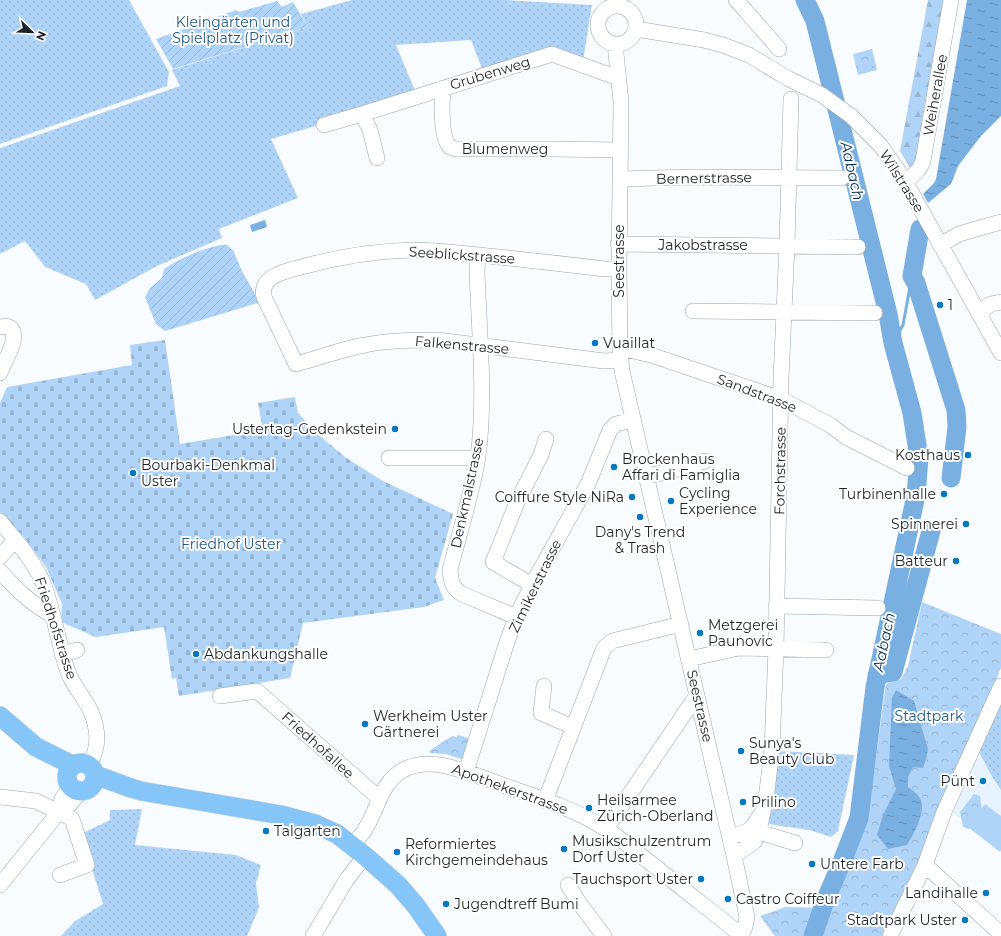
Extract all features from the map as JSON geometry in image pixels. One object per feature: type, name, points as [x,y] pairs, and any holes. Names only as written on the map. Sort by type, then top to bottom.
[{"type":"main road","points":[[0,716],[36,747],[81,777],[109,789],[131,788],[281,815],[308,822],[337,834],[359,850],[406,893],[437,936]]},
{"type":"street","points":[[736,0],[779,49]]},
{"type":"street","name":"Weiherallee","points":[[905,181],[915,175],[924,161],[951,0]]},
{"type":"street","points":[[622,3],[633,14],[636,21],[636,28],[633,35],[628,40],[622,44],[615,44],[602,36],[599,29],[599,22],[601,15],[606,9],[622,3]]},
{"type":"street","name":"Wilstrasse","points":[[636,28],[704,40],[723,45],[749,55],[789,79],[822,95],[851,116],[881,146],[905,181],[1001,353]]},
{"type":"street","name":"Seestrasse","points":[[615,44],[621,102],[618,244],[620,355],[632,420],[681,624],[747,917],[746,928],[742,936]]},
{"type":"street","name":"Grubenweg","points":[[324,125],[552,54],[618,78]]},
{"type":"street","name":"Blumenweg","points":[[443,88],[442,98],[444,134],[450,147],[456,149],[620,150]]},
{"type":"street","name":"Forchstrasse","points":[[734,856],[754,842],[759,832],[772,749],[776,648],[781,399],[791,98]]},
{"type":"street","points":[[362,114],[370,130],[377,158]]},
{"type":"street","points":[[788,177],[842,178]]},
{"type":"street","name":"Bernerstrasse","points":[[620,179],[788,177]]},
{"type":"street","points":[[940,245],[959,234],[1001,222]]},
{"type":"street","name":"Jakobstrasse","points":[[618,244],[787,245]]},
{"type":"street","points":[[787,245],[858,247]]},
{"type":"street","name":"Seeblickstrasse","points":[[264,286],[270,278],[317,263],[349,256],[412,250],[440,251],[605,269],[618,269]]},
{"type":"street","name":"Denkmalstrasse","points":[[478,255],[477,271],[482,395],[481,427],[477,458],[450,570],[450,578],[452,585],[462,594],[516,618]]},
{"type":"street","name":"Falkenstrasse","points":[[264,286],[264,297],[296,364],[364,345],[390,341],[437,340],[604,361],[620,355]]},
{"type":"street","points":[[978,313],[991,304],[1001,302]]},
{"type":"street","points":[[693,311],[875,313]]},
{"type":"street","points":[[0,328],[6,326],[11,328],[14,335],[12,344],[0,373]]},
{"type":"street","name":"Sandstrasse","points":[[620,355],[629,350],[651,355],[781,399],[830,425],[846,438],[907,468]]},
{"type":"street","name":"Zimikerstrasse","points":[[466,772],[504,651],[516,618],[532,585],[585,489],[610,430],[616,424],[632,420]]},
{"type":"street","points":[[532,585],[493,562],[518,500],[541,455],[546,439]]},
{"type":"street","points":[[389,458],[477,458]]},
{"type":"street","points":[[646,477],[705,461]]},
{"type":"street","name":"Friedhofstrasse","points":[[0,521],[28,556],[40,578],[47,594],[52,615],[69,652],[68,673],[86,702],[96,728],[96,750],[81,777],[62,799],[59,812],[0,885]]},
{"type":"street","points":[[0,558],[15,540]]},
{"type":"street","points":[[0,571],[33,604],[52,615]]},
{"type":"street","points":[[776,606],[878,608]]},
{"type":"street","points":[[545,801],[604,648],[612,641],[681,624]]},
{"type":"street","points":[[689,660],[739,648],[826,650]]},
{"type":"street","points":[[544,686],[541,713],[573,727]]},
{"type":"street","points":[[890,936],[925,864],[951,795],[1001,686]]},
{"type":"street","name":"Friedhofallee","points":[[220,696],[257,691],[379,798]]},
{"type":"street","points":[[606,829],[697,695]]},
{"type":"street","name":"Apothekerstrasse","points":[[313,936],[347,879],[359,850],[364,831],[383,790],[392,778],[408,768],[427,763],[442,765],[466,772],[545,801],[572,811],[606,829],[742,936]]},
{"type":"street","points":[[0,797],[36,801],[72,819],[87,865],[60,875]]},
{"type":"street","name":"Forchstrasse","points":[[730,837],[746,832],[754,826],[764,807]]},
{"type":"street","points":[[759,832],[795,843]]},
{"type":"street","points":[[925,864],[1001,934]]},
{"type":"street","points":[[568,885],[604,936]]},
{"type":"shaded area","name":"Pünt","points":[[1001,694],[1001,850],[953,813],[976,749]]},
{"type":"green space","points":[[0,0],[129,0],[169,72],[167,86],[0,144]]},
{"type":"green space","points":[[352,0],[505,0],[592,5],[583,61],[551,51],[483,71],[471,40],[396,45],[416,93],[360,113],[271,139],[298,198],[219,229],[222,238],[157,266],[95,300],[86,284],[45,267],[25,241],[0,254],[0,148],[180,86],[172,70],[308,27],[301,14]]},
{"type":"green space","points":[[928,0],[947,0],[920,154],[912,171],[900,151]]},
{"type":"green space","name":"Kleingärten und Spielplatz (Privat)","points":[[277,1],[282,7],[293,2],[308,27],[173,69],[156,39],[236,10],[239,12]]},
{"type":"green space","points":[[872,49],[877,70],[858,75],[853,54]]},
{"type":"green space","points":[[221,245],[227,245],[233,250],[243,273],[258,299],[258,303],[165,331],[156,324],[145,297],[151,287],[162,278],[164,269],[170,265],[198,251]]},
{"type":"green space","name":"Friedhof Uster","points":[[165,340],[180,444],[263,430],[258,403],[295,397],[298,413],[320,436],[345,457],[381,480],[453,514],[435,578],[444,600],[424,607],[303,623],[290,678],[179,696],[176,678],[172,679],[164,627],[96,637],[61,622],[62,604],[46,567],[24,537],[0,512],[0,403],[7,387],[132,365],[130,345]]},
{"type":"green space","name":"Stadtpark","points":[[922,602],[1001,634],[1001,668],[957,772],[930,845],[887,936],[775,936],[760,916],[786,907],[829,908],[868,815],[886,684],[901,679],[908,666]]},
{"type":"green space","points":[[1001,695],[1001,790],[978,750]]},
{"type":"green space","points":[[458,735],[468,738],[469,741],[464,760],[446,754],[430,753],[429,751],[452,736],[457,737]]},
{"type":"green space","points":[[778,751],[854,755],[838,831],[831,837],[809,830],[768,824],[774,800]]},
{"type":"green space","points":[[974,794],[980,796],[982,811],[969,829],[963,827],[960,812]]},
{"type":"green space","points":[[985,804],[1001,816],[1000,852],[968,827]]},
{"type":"green space","points":[[142,809],[135,845],[236,855],[261,865],[256,883],[259,908],[247,936],[61,936],[75,921],[103,904],[81,834],[110,820],[110,810]]},
{"type":"water","points":[[967,0],[1001,0],[1001,116],[981,136],[958,166],[951,184],[928,203],[923,194],[936,179]]},
{"type":"water","points":[[265,220],[267,227],[252,232],[250,225]]},
{"type":"water","points":[[896,690],[914,701],[928,749],[923,768],[913,767],[908,777],[908,787],[918,795],[922,803],[919,822],[907,845],[888,849],[877,835],[883,815],[896,789],[889,766],[892,698]]},
{"type":"waterway","name":"Aabach","points":[[805,0],[815,21],[888,314],[893,343],[912,413],[919,458],[916,495],[875,687],[859,818],[825,901],[813,936]]},
{"type":"waterway","points":[[920,229],[912,276],[916,283],[956,410],[957,427],[951,478]]},
{"type":"waterway","name":"Aabach","points":[[893,343],[903,325],[912,276]]},
{"type":"waterway","points":[[877,675],[893,672],[931,531]]},
{"type":"place","name":"1","points":[[940,305]]},
{"type":"place","name":"Vuaillat","points":[[595,343]]},
{"type":"place","name":"Ustertag-Gedenkstein","points":[[395,429]]},
{"type":"place","name":"Kosthaus","points":[[968,455]]},
{"type":"place","name":"Brockenhaus Affari di Famiglia","points":[[614,467]]},
{"type":"place","name":"Bourbaki-Denkmal Uster","points":[[133,473]]},
{"type":"place","name":"Turbinenhalle","points":[[944,494]]},
{"type":"place","name":"Coiffure Style NiRa","points":[[632,497]]},
{"type":"place","name":"Cycling Experience","points":[[671,501]]},
{"type":"place","name":"Dany's Trend & Trash","points":[[640,517]]},
{"type":"place","name":"Spinnerei","points":[[966,524]]},
{"type":"place","name":"Batteur","points":[[956,561]]},
{"type":"place","name":"Metzgerei Paunovic","points":[[700,633]]},
{"type":"place","name":"Abdankungshalle","points":[[196,654]]},
{"type":"place","name":"Werkheim Uster Gärtnerei","points":[[365,724]]},
{"type":"place","name":"Sunya's Beauty Club","points":[[741,751]]},
{"type":"place","name":"Pünt","points":[[983,781]]},
{"type":"place","name":"Prilino","points":[[743,802]]},
{"type":"place","name":"Heilsarmee Zürich-Oberland","points":[[589,808]]},
{"type":"place","name":"Talgarten","points":[[266,831]]},
{"type":"place","name":"Musikschulzentrum Dorf Uster","points":[[564,849]]},
{"type":"place","name":"Reformiertes Kirchgemeindehaus","points":[[397,852]]},
{"type":"place","name":"Untere Farb","points":[[812,864]]},
{"type":"place","name":"Tauchsport Uster","points":[[701,879]]},
{"type":"place","name":"Landihalle","points":[[986,893]]},
{"type":"place","name":"Castro Coiffeur","points":[[728,899]]},
{"type":"place","name":"Jugendtreff Bumi","points":[[446,904]]},
{"type":"place","name":"Stadtpark Uster","points":[[965,920]]}]
